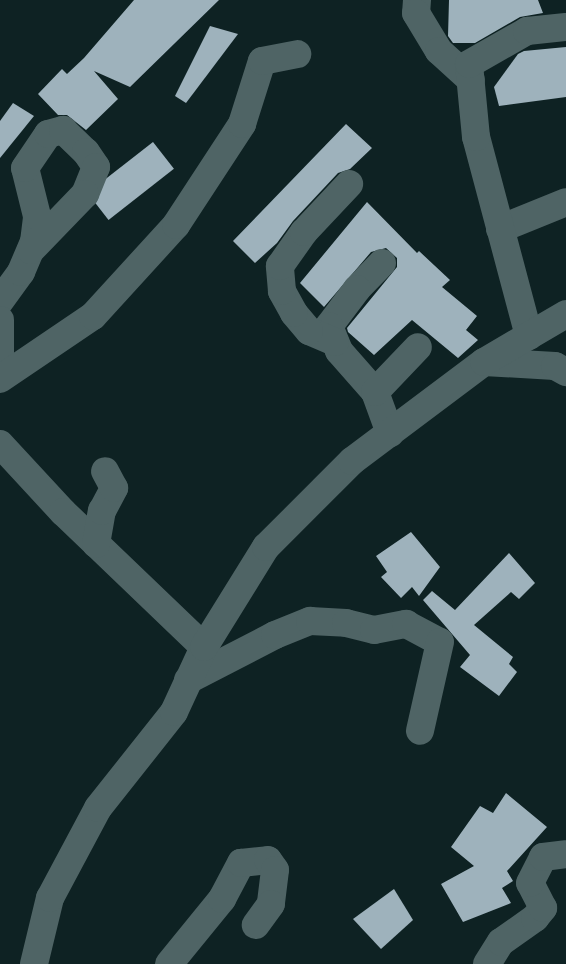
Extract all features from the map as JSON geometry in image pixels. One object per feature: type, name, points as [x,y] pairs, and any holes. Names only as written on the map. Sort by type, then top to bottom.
[{"type":"street","points":[[417,0],[416,13],[439,51],[471,80]]},
{"type":"street","points":[[546,331],[500,229],[476,138],[469,64],[526,31],[566,27]]},
{"type":"street","points":[[0,379],[99,309],[176,225],[242,124],[262,61],[297,54]]},
{"type":"street","points":[[335,342],[309,331],[294,313],[282,291],[280,266],[304,232],[349,184]]},
{"type":"street","points":[[500,229],[566,202]]},
{"type":"street","points":[[0,301],[21,272],[31,250]]},
{"type":"street","points":[[382,264],[357,289],[329,326],[339,351],[375,392],[390,433]]},
{"type":"street","points":[[34,964],[50,898],[98,808],[174,712],[204,647],[266,547],[352,461],[484,362],[546,331],[566,314]]},
{"type":"street","points":[[0,320],[0,372]]},
{"type":"street","points":[[375,392],[418,348]]},
{"type":"street","points":[[484,362],[555,366],[566,372]]},
{"type":"street","points":[[0,444],[96,544],[204,647]]},
{"type":"street","points":[[96,544],[102,511],[114,488],[105,471]]},
{"type":"street","points":[[188,680],[275,634],[310,621],[346,623],[374,630],[406,624],[440,642],[420,731]]},
{"type":"street","points":[[487,964],[501,942],[535,918],[543,908],[530,883],[543,858],[566,854]]},
{"type":"street","points":[[169,964],[222,899],[241,863],[268,860],[275,870],[271,904],[256,925]]},
{"type":"building","points":[[134,0],[219,0],[130,87],[94,71],[118,99],[86,130],[67,115],[58,115],[38,94],[62,69],[67,74],[84,58]]},
{"type":"building","points":[[449,0],[538,0],[543,13],[520,17],[475,43],[453,43],[448,36]]},
{"type":"building","points":[[210,26],[238,34],[186,103],[175,96]]},
{"type":"building","points":[[566,47],[566,97],[499,106],[494,87],[518,54],[524,51]]},
{"type":"building","points":[[13,103],[34,116],[0,158],[0,121]]},
{"type":"building","points":[[346,124],[372,148],[350,169],[338,173],[293,221],[277,243],[255,263],[233,241]]},
{"type":"building","points":[[153,142],[174,169],[109,220],[88,193]]},
{"type":"building","points":[[367,202],[417,253],[419,251],[450,280],[442,287],[477,316],[466,330],[478,340],[458,358],[412,320],[374,355],[348,332],[347,328],[397,267],[397,258],[386,248],[371,252],[324,307],[300,283]]},
{"type":"building","points":[[411,532],[440,567],[419,596],[412,587],[401,598],[381,577],[387,572],[376,556]]},
{"type":"building","points":[[509,553],[535,583],[519,599],[511,592],[474,625],[513,657],[509,664],[517,672],[499,696],[460,667],[470,655],[423,600],[432,591],[455,610]]},
{"type":"building","points":[[506,793],[547,827],[507,871],[513,881],[502,888],[511,903],[463,922],[441,884],[474,866],[451,847],[480,806],[493,813]]},
{"type":"building","points":[[394,889],[413,920],[381,949],[353,919]]}]
